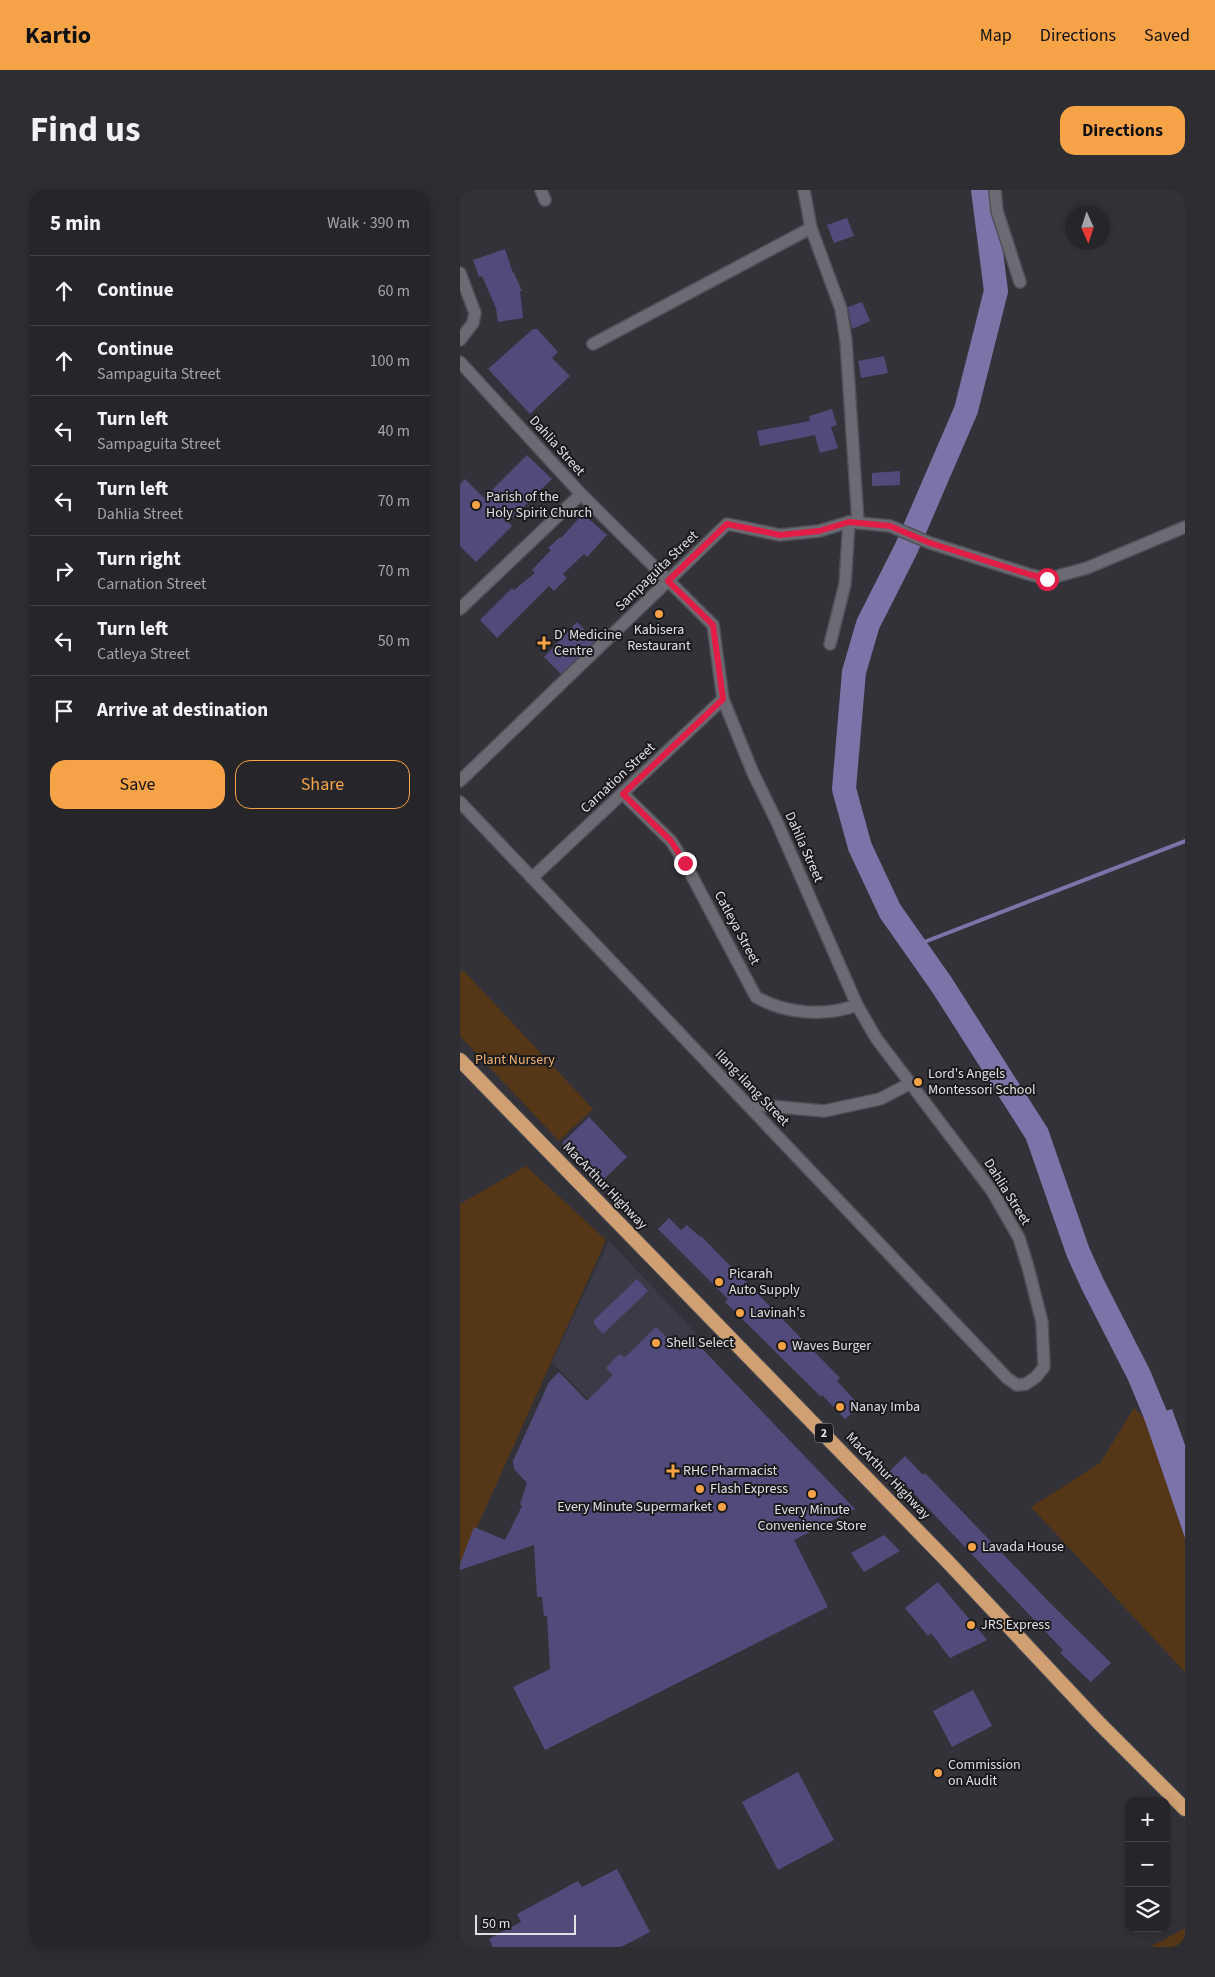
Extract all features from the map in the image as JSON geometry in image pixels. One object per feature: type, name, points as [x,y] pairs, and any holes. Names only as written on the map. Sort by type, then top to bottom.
[{"type":"highway","name":"MacArthur Highway","points":[[460,1060],[1185,1809]]},
{"type":"street","points":[[804,190],[811,228],[841,308],[845,333],[853,522],[845,584],[830,644]]},
{"type":"street","points":[[995,190],[997,211],[1020,282]]},
{"type":"street","points":[[593,344],[811,228]]},
{"type":"street","points":[[460,273],[475,313],[473,323],[460,340]]},
{"type":"street","name":"Dahlia Street","points":[[460,362],[581,494],[713,625],[723,699],[752,773],[776,820],[857,1005],[876,1038],[992,1191],[1019,1238],[1042,1322],[1044,1348],[1044,1367],[1036,1377],[1026,1384]]},
{"type":"street","points":[[460,608],[581,494]]},
{"type":"street","name":"Sampaguita Street","points":[[460,781],[727,524],[780,535],[819,531],[853,522],[890,526],[926,541],[1047,579],[1087,568],[1185,527]]},
{"type":"street","name":"Carnation Street","points":[[532,878],[723,699]]},
{"type":"street","name":"Catleya Street","points":[[623,794],[671,841],[685,863],[756,997],[786,1010],[810,1012],[846,1009],[857,1005]]},
{"type":"street","name":"Ilang-ilang Street","points":[[460,802],[1007,1378],[1017,1385],[1026,1384]]},
{"type":"street","points":[[747,1104],[824,1111],[880,1099],[911,1083]]},
{"type":"shaded area","points":[[609,1241],[696,1333],[607,1419],[552,1362]]},
{"type":"shaded area","points":[[1172,1409],[1185,1445],[1185,1538],[1144,1418]]},
{"type":"green space","name":"Plant Nursery","points":[[463,970],[593,1109],[559,1141],[460,1036],[460,973]]},
{"type":"green space","points":[[526,1166],[606,1240],[460,1565],[460,1204]]},
{"type":"green space","points":[[1134,1408],[1144,1418],[1185,1538],[1185,1672],[1031,1507],[1100,1463]]},
{"type":"green space","points":[[1185,1928],[1185,1947],[1150,1947]]},
{"type":"building","points":[[847,218],[854,236],[834,243],[827,225]]},
{"type":"building","points":[[505,249],[513,273],[522,291],[520,291],[523,318],[498,322],[496,308],[482,276],[479,277],[473,260]]},
{"type":"building","points":[[862,302],[870,321],[852,329],[848,307]]},
{"type":"building","points":[[533,329],[537,329],[558,352],[552,358],[570,376],[530,414],[488,369]]},
{"type":"building","points":[[884,356],[888,373],[861,378],[858,361]]},
{"type":"building","points":[[832,409],[837,425],[831,427],[838,448],[820,453],[815,435],[760,446],[757,431],[810,421],[809,416]]},
{"type":"building","points":[[527,455],[552,479],[508,522],[512,526],[476,562],[460,546],[460,484],[465,479],[484,498]]},
{"type":"building","points":[[900,471],[900,485],[872,486],[872,473]]},
{"type":"building","points":[[583,514],[607,535],[587,557],[584,554],[563,574],[567,578],[554,591],[549,586],[497,638],[480,620],[512,588],[514,590],[535,573],[532,570],[551,550],[548,548],[561,538]]},
{"type":"building","points":[[577,622],[595,641],[561,674],[544,657]]},
{"type":"building","points":[[589,1117],[627,1157],[600,1183],[562,1143]]},
{"type":"building","points":[[669,1218],[681,1230],[687,1225],[701,1236],[840,1378],[837,1381],[860,1406],[845,1419],[822,1395],[821,1397],[725,1302],[728,1299],[658,1229]]},
{"type":"building","points":[[637,1279],[648,1291],[603,1334],[594,1324],[594,1320]]},
{"type":"building","points":[[656,1327],[680,1351],[693,1339],[855,1509],[794,1540],[828,1607],[545,1750],[513,1687],[550,1669],[547,1616],[544,1616],[542,1597],[537,1597],[534,1545],[460,1570],[460,1564],[474,1527],[505,1540],[522,1506],[520,1504],[527,1483],[514,1469],[513,1461],[549,1382],[559,1372],[587,1401],[613,1375],[606,1368],[619,1354],[625,1357]]},
{"type":"building","points":[[905,1456],[923,1475],[925,1473],[1052,1605],[1111,1663],[1091,1682],[1060,1653],[1063,1650],[903,1482],[900,1485],[888,1473]]},
{"type":"building","points":[[884,1535],[900,1551],[864,1572],[851,1553]]},
{"type":"building","points":[[938,1582],[987,1640],[950,1658],[931,1633],[928,1636],[905,1608]]},
{"type":"building","points":[[973,1690],[992,1726],[952,1747],[933,1711]]},
{"type":"building","points":[[798,1772],[834,1840],[778,1870],[742,1802]]},
{"type":"building","points":[[617,1869],[650,1932],[621,1947],[493,1947],[489,1939],[521,1922],[517,1914],[578,1881],[582,1887]]},
{"type":"waterway","points":[[983,190],[996,291],[966,410],[906,549],[868,624],[854,672],[844,789],[860,847],[890,911],[942,985],[1037,1134],[1078,1252],[1139,1375],[1185,1486]]},
{"type":"waterway","points":[[914,946],[1185,841]]},
{"type":"place","name":"Parish of the Holy Spirit Church","points":[[476,505]]},
{"type":"place","name":"Kabisera Restaurant","points":[[659,614]]},
{"type":"place","name":"D' Medicine Centre","points":[[544,643]]},
{"type":"place","name":"Lord's Angels Montessori School","points":[[918,1082]]},
{"type":"place","name":"Picarah Auto Supply","points":[[719,1282]]},
{"type":"place","name":"Lavinah's","points":[[740,1313]]},
{"type":"place","name":"Shell Select","points":[[656,1343]]},
{"type":"place","name":"Waves Burger","points":[[782,1346]]},
{"type":"place","name":"Nanay Imba","points":[[840,1407]]},
{"type":"place","name":"RHC Pharmacist","points":[[673,1471]]},
{"type":"place","name":"Flash Express","points":[[700,1489]]},
{"type":"place","name":"Every Minute Convenience Store","points":[[812,1494]]},
{"type":"place","name":"Every Minute Supermarket","points":[[722,1507]]},
{"type":"place","name":"Lavada House","points":[[972,1547]]},
{"type":"place","name":"JRS Express","points":[[971,1625]]},
{"type":"place","name":"Commission on Audit","points":[[938,1773]]},
{"type":"route","points":[[685,863],[671,841],[623,794],[723,699],[718,650],[713,625],[668,581],[727,524],[780,535],[819,531],[849,522],[890,526],[930,543],[1047,579]]}]
